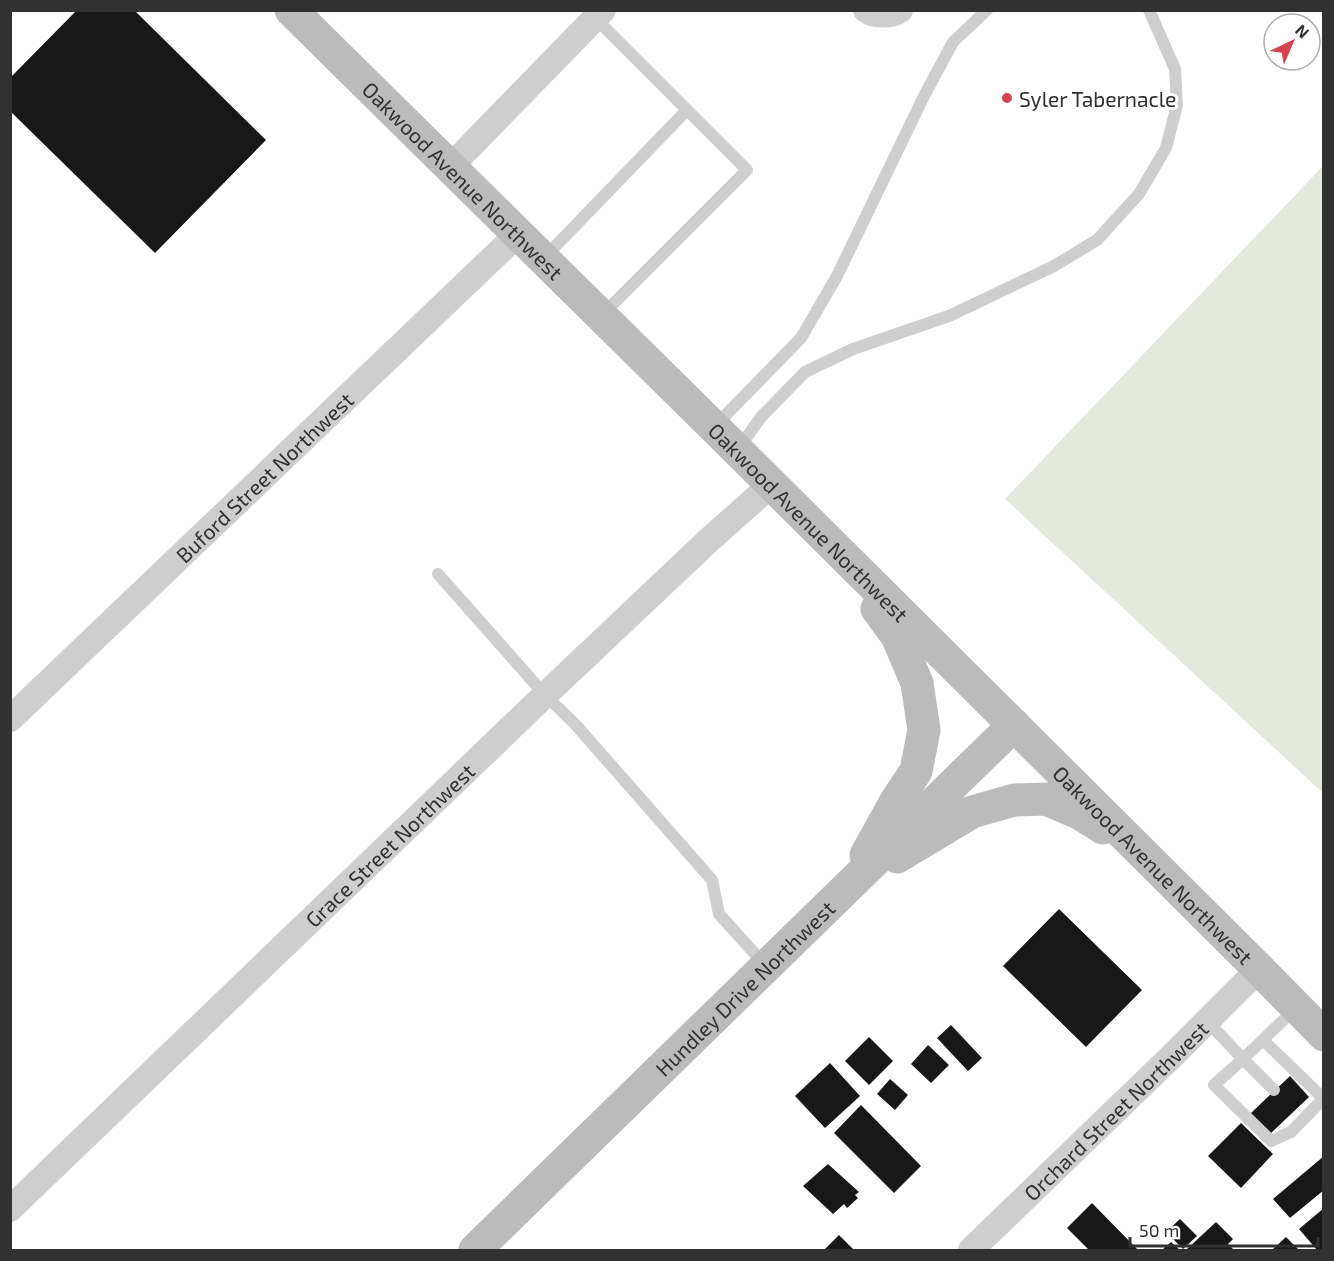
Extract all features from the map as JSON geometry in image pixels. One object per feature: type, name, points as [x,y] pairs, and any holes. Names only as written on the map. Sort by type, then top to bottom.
[{"type":"street","name":"Oakwood Avenue Northwest","points":[[291,10],[772,484],[1323,1035]]},
{"type":"street","points":[[866,10],[870,13],[895,14],[900,10]]},
{"type":"street","points":[[450,167],[599,14]]},
{"type":"street","name":"Buford Street Northwest","points":[[10,719],[518,234]]},
{"type":"street","name":"Grace Street Northwest","points":[[10,1209],[544,695],[772,484]]},
{"type":"street","points":[[818,530],[897,636],[917,683],[924,730],[916,771],[896,801],[849,886]]},
{"type":"street","name":"Hundley Drive Northwest","points":[[474,1251],[1014,725]]},
{"type":"street","points":[[849,886],[972,812],[1014,800],[1046,799],[1079,813],[1142,852]]},
{"type":"street","name":"Orchard Street Northwest","points":[[971,1251],[1259,969]]},
{"type":"lane","points":[[714,427],[801,338],[837,276],[924,96],[953,42],[987,10]]},
{"type":"lane","points":[[737,450],[761,417],[805,372],[853,349],[948,316],[1054,266],[1098,240],[1139,194],[1166,148],[1177,105],[1175,69],[1149,10]]},
{"type":"lane","points":[[599,14],[687,110],[747,170],[601,316]]},
{"type":"lane","points":[[543,259],[687,110]]},
{"type":"lane","points":[[438,574],[544,695],[575,724],[712,880],[719,914],[766,966]]},
{"type":"lane","points":[[1263,1040],[1323,1098],[1299,1114],[1291,1132],[1271,1141],[1214,1085],[1297,1007]]},
{"type":"lane","points":[[1207,1021],[1274,1090]]},
{"type":"shaded area","points":[[1323,166],[1323,793],[1005,499]]},
{"type":"building","points":[[77,10],[134,10],[266,140],[155,253],[10,111],[10,78]]},
{"type":"building","points":[[1059,909],[1142,990],[1086,1047],[1003,966]]},
{"type":"building","points":[[951,1025],[982,1058],[968,1071],[937,1038]]},
{"type":"building","points":[[869,1037],[893,1061],[869,1085],[845,1061]]},
{"type":"building","points":[[928,1045],[949,1065],[931,1083],[911,1064]]},
{"type":"building","points":[[830,1063],[860,1096],[825,1128],[795,1096]]},
{"type":"building","points":[[1290,1076],[1309,1097],[1270,1134],[1250,1114]]},
{"type":"building","points":[[890,1079],[908,1095],[895,1110],[877,1094]]},
{"type":"building","points":[[861,1105],[921,1166],[894,1193],[834,1133]]},
{"type":"building","points":[[1241,1123],[1273,1154],[1241,1188],[1208,1156]]},
{"type":"building","points":[[1324,1156],[1324,1190],[1290,1218],[1273,1199]]},
{"type":"building","points":[[828,1164],[859,1192],[855,1195],[858,1198],[847,1208],[844,1204],[833,1214],[803,1186]]},
{"type":"building","points":[[1092,1203],[1138,1250],[1089,1250],[1067,1228]]},
{"type":"building","points":[[1324,1208],[1324,1250],[1317,1250],[1299,1229]]},
{"type":"building","points":[[1180,1219],[1197,1236],[1183,1249],[1166,1232]]},
{"type":"building","points":[[1216,1222],[1233,1239],[1228,1244],[1234,1250],[1186,1250]]},
{"type":"building","points":[[839,1235],[854,1250],[824,1250]]},
{"type":"building","points":[[1286,1237],[1299,1250],[1272,1250]]},
{"type":"building","points":[[1171,1242],[1180,1250],[1162,1250]]},
{"type":"place","name":"Syler Tabernacle","points":[[1007,98]]}]
